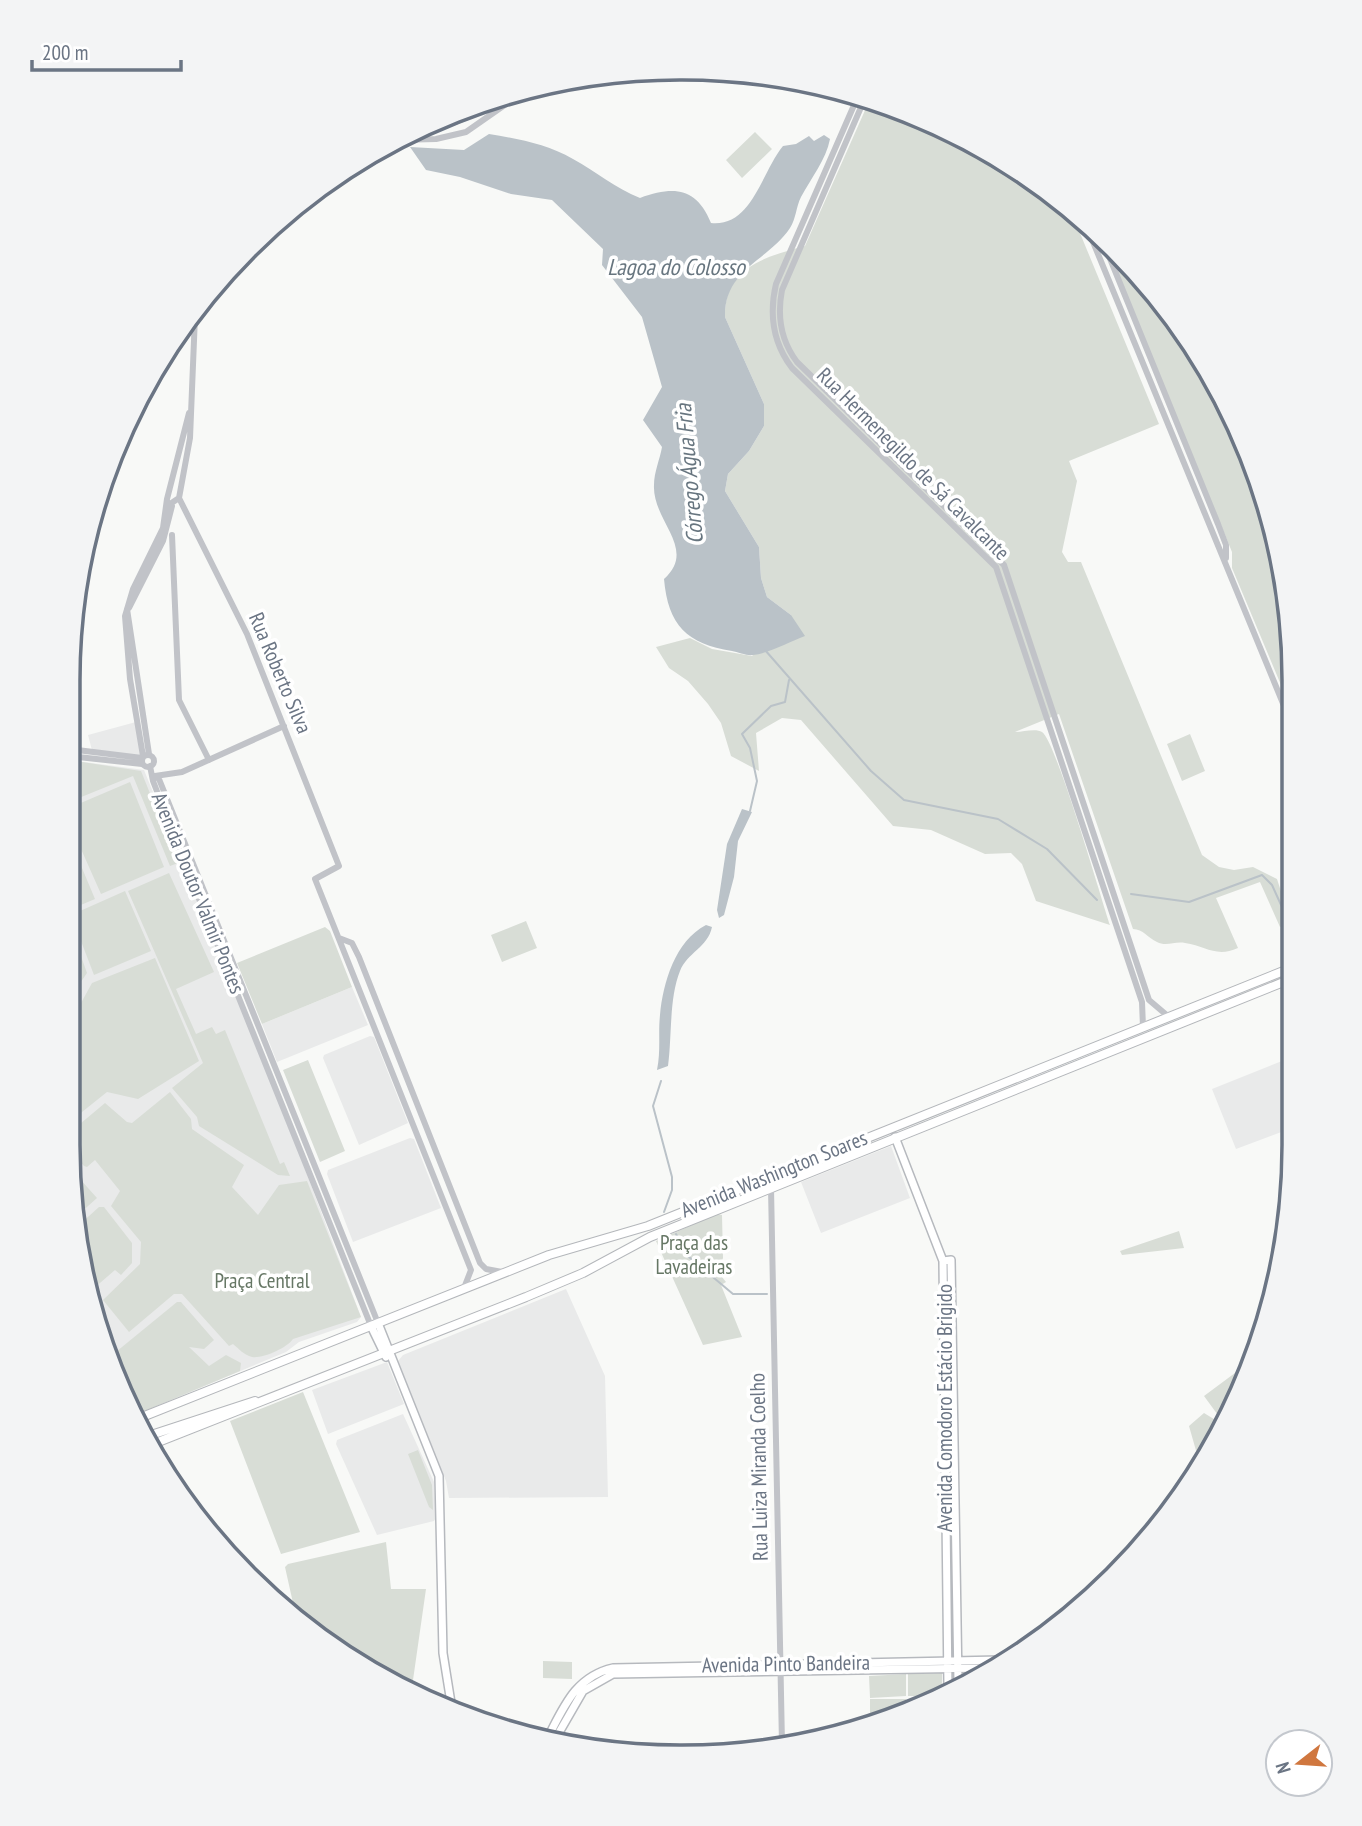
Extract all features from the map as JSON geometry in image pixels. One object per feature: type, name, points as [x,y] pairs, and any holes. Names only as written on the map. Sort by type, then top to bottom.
[{"type":"highway","name":"Avenida Washington Soares","points":[[145,1416],[506,1272],[567,1249],[636,1230],[1282,972]]},
{"type":"highway","name":"Avenida Washington Soares","points":[[159,1442],[566,1281],[650,1237],[1282,983]]},
{"type":"highway","points":[[155,1434],[243,1404],[282,1395]]},
{"type":"main road","name":"Avenida Comodoro Estácio Brigido","points":[[895,1137],[947,1260],[958,1678]]},
{"type":"main road","name":"Avenida Comodoro Estácio Brigido","points":[[947,1260],[948,1683]]},
{"type":"main road","name":"Avenida Doutor Valmir Pontes","points":[[374,1325],[386,1353],[394,1363],[439,1476],[443,1653],[450,1699]]},
{"type":"main road","points":[[958,1664],[987,1661]]},
{"type":"main road","name":"Avenida Pinto Bandeira","points":[[613,1671],[958,1664]]},
{"type":"main road","points":[[958,1664],[978,1667]]},
{"type":"main road","points":[[552,1731],[577,1686],[597,1673],[613,1671]]},
{"type":"main road","points":[[559,1733],[583,1691],[613,1671]]},
{"type":"street","name":"Rua Hermenegildo de Sá Cavalcante","points":[[854,106],[776,284],[772,317],[778,342],[792,369],[996,567],[1145,1001]]},
{"type":"street","name":"Rua Hermenegildo de Sá Cavalcante","points":[[861,108],[782,290],[779,313],[784,340],[797,362],[1004,565],[1145,1001],[1143,1027]]},
{"type":"street","points":[[421,139],[466,132],[499,109]]},
{"type":"street","points":[[1095,246],[1282,700]]},
{"type":"street","points":[[1111,262],[1222,535],[1226,560]]},
{"type":"street","points":[[169,506],[179,498],[190,438],[194,330]]},
{"type":"street","points":[[169,506],[189,413]]},
{"type":"street","name":"Rua Roberto Silva","points":[[179,498],[247,634],[339,866],[315,879],[339,938]]},
{"type":"street","name":"Avenida Doutor Valmir Pontes","points":[[169,506],[158,542],[133,589],[127,609],[131,616],[144,758],[154,760],[150,766],[153,781],[211,914],[374,1325]]},
{"type":"street","points":[[173,535],[179,700],[209,760]]},
{"type":"street","points":[[154,776],[182,772],[284,726]]},
{"type":"street","points":[[80,751],[144,758],[150,766]]},
{"type":"street","points":[[80,756],[144,758]]},
{"type":"street","points":[[339,938],[352,943],[359,957],[480,1262],[486,1269],[506,1272]]},
{"type":"street","points":[[339,938],[471,1270],[463,1290]]},
{"type":"street","points":[[1145,1001],[1169,1017]]},
{"type":"street","name":"Rua Luiza Miranda Coelho","points":[[771,1188],[782,1736]]},
{"type":"street","points":[[451,1220],[461,1215]]},
{"type":"shaded area","points":[[136,722],[146,758],[139,760],[93,754],[88,735]]},
{"type":"shaded area","points":[[80,761],[144,770],[277,1095],[361,1317],[357,1322],[299,1342],[286,1352],[142,1412],[112,1338],[92,1262],[82,1184]]},
{"type":"shaded area","points":[[352,987],[368,1025],[277,1062],[262,1024]]},
{"type":"shaded area","points":[[370,1036],[374,1037],[408,1123],[359,1145],[323,1058],[324,1055]]},
{"type":"shaded area","points":[[1282,1061],[1282,1132],[1236,1149],[1212,1089]]},
{"type":"shaded area","points":[[410,1138],[414,1139],[441,1208],[353,1242],[327,1174],[328,1170]]},
{"type":"shaded area","points":[[891,1146],[910,1198],[821,1233],[801,1182]]},
{"type":"shaded area","points":[[566,1289],[605,1376],[608,1497],[449,1498],[446,1481],[398,1361],[403,1355]]},
{"type":"shaded area","points":[[387,1362],[404,1404],[328,1434],[312,1390]]},
{"type":"shaded area","points":[[403,1414],[434,1482],[436,1518],[434,1521],[377,1535],[336,1444],[337,1440]]},
{"type":"green space","points":[[865,109],[947,142],[981,161],[1047,205],[1080,232],[1159,424],[1069,461],[1077,481],[1062,552],[1068,562],[1081,562],[1202,855],[1219,867],[1234,870],[1253,867],[1277,879],[1282,894],[1282,926],[1280,927],[1260,882],[1216,898],[1238,948],[1230,951],[1217,952],[1185,943],[1160,943],[1140,930],[1133,929],[1059,714],[1015,732],[1039,731],[1049,742],[1110,925],[1036,901],[1022,864],[1011,853],[985,854],[931,830],[893,826],[801,720],[782,718],[756,733],[759,771],[731,756],[721,723],[708,704],[688,681],[669,668],[656,647],[690,638],[712,649],[752,656],[791,615],[767,597],[761,578],[759,547],[725,491],[728,474],[749,451],[764,426],[764,404],[725,317],[731,286],[739,275],[762,260],[805,246]]},
{"type":"green space","points":[[755,132],[772,149],[742,178],[726,160]]},
{"type":"green space","points":[[1115,266],[1157,315],[1180,347],[1220,415],[1236,451],[1250,488],[1270,564],[1280,642],[1282,687],[1232,568],[1232,552]]},
{"type":"green space","points":[[1190,734],[1205,771],[1182,781],[1167,744]]},
{"type":"green space","points":[[80,762],[141,771],[178,863],[170,866],[133,776],[80,798]]},
{"type":"green space","points":[[130,782],[164,867],[101,894],[80,847],[80,803]]},
{"type":"green space","points":[[80,863],[95,899],[80,905]]},
{"type":"green space","points":[[169,873],[214,972],[176,989],[196,1034],[212,1027],[216,1034],[225,1030],[280,1164],[284,1162],[290,1176],[278,1175],[199,1126],[197,1117],[172,1088],[203,1063],[128,891]]},
{"type":"green space","points":[[125,891],[151,951],[94,975],[80,938],[80,911]]},
{"type":"green space","points":[[526,921],[537,948],[502,962],[491,935]]},
{"type":"green space","points":[[325,927],[330,931],[352,987],[262,1024],[237,963]]},
{"type":"green space","points":[[80,954],[87,973],[80,983]]},
{"type":"green space","points":[[155,958],[199,1061],[138,1099],[107,1092],[80,1114],[80,1003],[92,983]]},
{"type":"green space","points":[[308,1060],[345,1151],[320,1162],[283,1070]]},
{"type":"green space","name":"Praça Central","points":[[170,1092],[191,1119],[192,1129],[244,1165],[232,1187],[258,1215],[279,1185],[307,1181],[361,1317],[293,1339],[268,1355],[252,1357],[233,1344],[229,1346],[182,1294],[174,1294],[129,1332],[103,1300],[140,1264],[141,1242],[111,1206],[120,1191],[95,1160],[87,1167],[81,1162],[80,1124],[105,1103],[127,1122],[132,1123]]},
{"type":"green space","points":[[82,1181],[97,1198],[85,1209]]},
{"type":"green space","points":[[99,1207],[104,1207],[132,1243],[132,1263],[121,1275],[115,1270],[97,1285],[92,1262],[86,1219]]},
{"type":"green space","name":"Praça das Lavadeiras","points":[[717,1214],[722,1215],[723,1258],[718,1272],[726,1282],[721,1285],[742,1337],[703,1345],[656,1241]]},
{"type":"green space","points":[[1179,1231],[1184,1248],[1122,1255],[1120,1251]]},
{"type":"green space","points":[[177,1302],[181,1302],[214,1340],[204,1349],[189,1347],[209,1366],[226,1355],[241,1363],[240,1371],[142,1412],[117,1351]]},
{"type":"green space","points":[[1237,1371],[1218,1415],[1204,1396]]},
{"type":"green space","points":[[303,1392],[360,1532],[281,1554],[230,1421]]},
{"type":"green space","points":[[1204,1413],[1215,1420],[1197,1452],[1189,1426]]},
{"type":"green space","points":[[418,1450],[432,1485],[433,1510],[429,1507],[408,1454]]},
{"type":"green space","points":[[386,1542],[391,1589],[426,1589],[413,1683],[347,1644],[293,1603],[285,1567],[288,1564]]},
{"type":"green space","points":[[543,1661],[572,1662],[572,1679],[543,1678]]},
{"type":"green space","points":[[942,1673],[942,1686],[920,1696],[908,1696],[908,1674]]},
{"type":"green space","points":[[906,1674],[906,1696],[870,1698],[869,1676]]},
{"type":"green space","points":[[870,1699],[906,1699],[906,1702],[870,1715]]},
{"type":"water","name":"Lagoa do Colosso","points":[[489,134],[553,149],[640,198],[663,192],[683,192],[698,202],[711,223],[725,222],[746,208],[783,146],[796,144],[809,136],[814,141],[824,135],[830,139],[822,162],[801,197],[790,228],[739,276],[727,301],[725,317],[764,404],[764,426],[749,451],[728,474],[725,491],[759,547],[761,578],[767,597],[791,615],[805,636],[766,652],[748,655],[703,643],[683,630],[675,620],[666,595],[664,579],[673,568],[677,557],[671,534],[655,498],[654,485],[662,447],[643,420],[662,387],[642,317],[602,265],[603,249],[552,200],[511,194],[460,177],[426,170],[410,147],[464,150]]},
{"type":"water","points":[[742,809],[752,812],[738,841],[734,877],[724,915],[719,918],[717,910],[727,844]]},
{"type":"water","points":[[706,925],[712,927],[710,934],[687,959],[676,982],[668,1066],[657,1070],[660,1015],[672,964],[686,941]]},
{"type":"waterway","name":"Córrego Água Fria","points":[[765,650],[871,771],[904,800],[998,819],[1047,849],[1097,900]]},
{"type":"waterway","points":[[750,811],[757,781],[750,748],[742,734],[771,706],[785,702],[789,680]]},
{"type":"waterway","name":"Córrego Água Fria","points":[[1131,894],[1189,902],[1262,875],[1272,885],[1282,907]]},
{"type":"waterway","points":[[661,1081],[653,1106],[672,1177],[672,1190],[664,1212]]},
{"type":"waterway","points":[[676,1234],[689,1257],[733,1294],[767,1294]]}]
